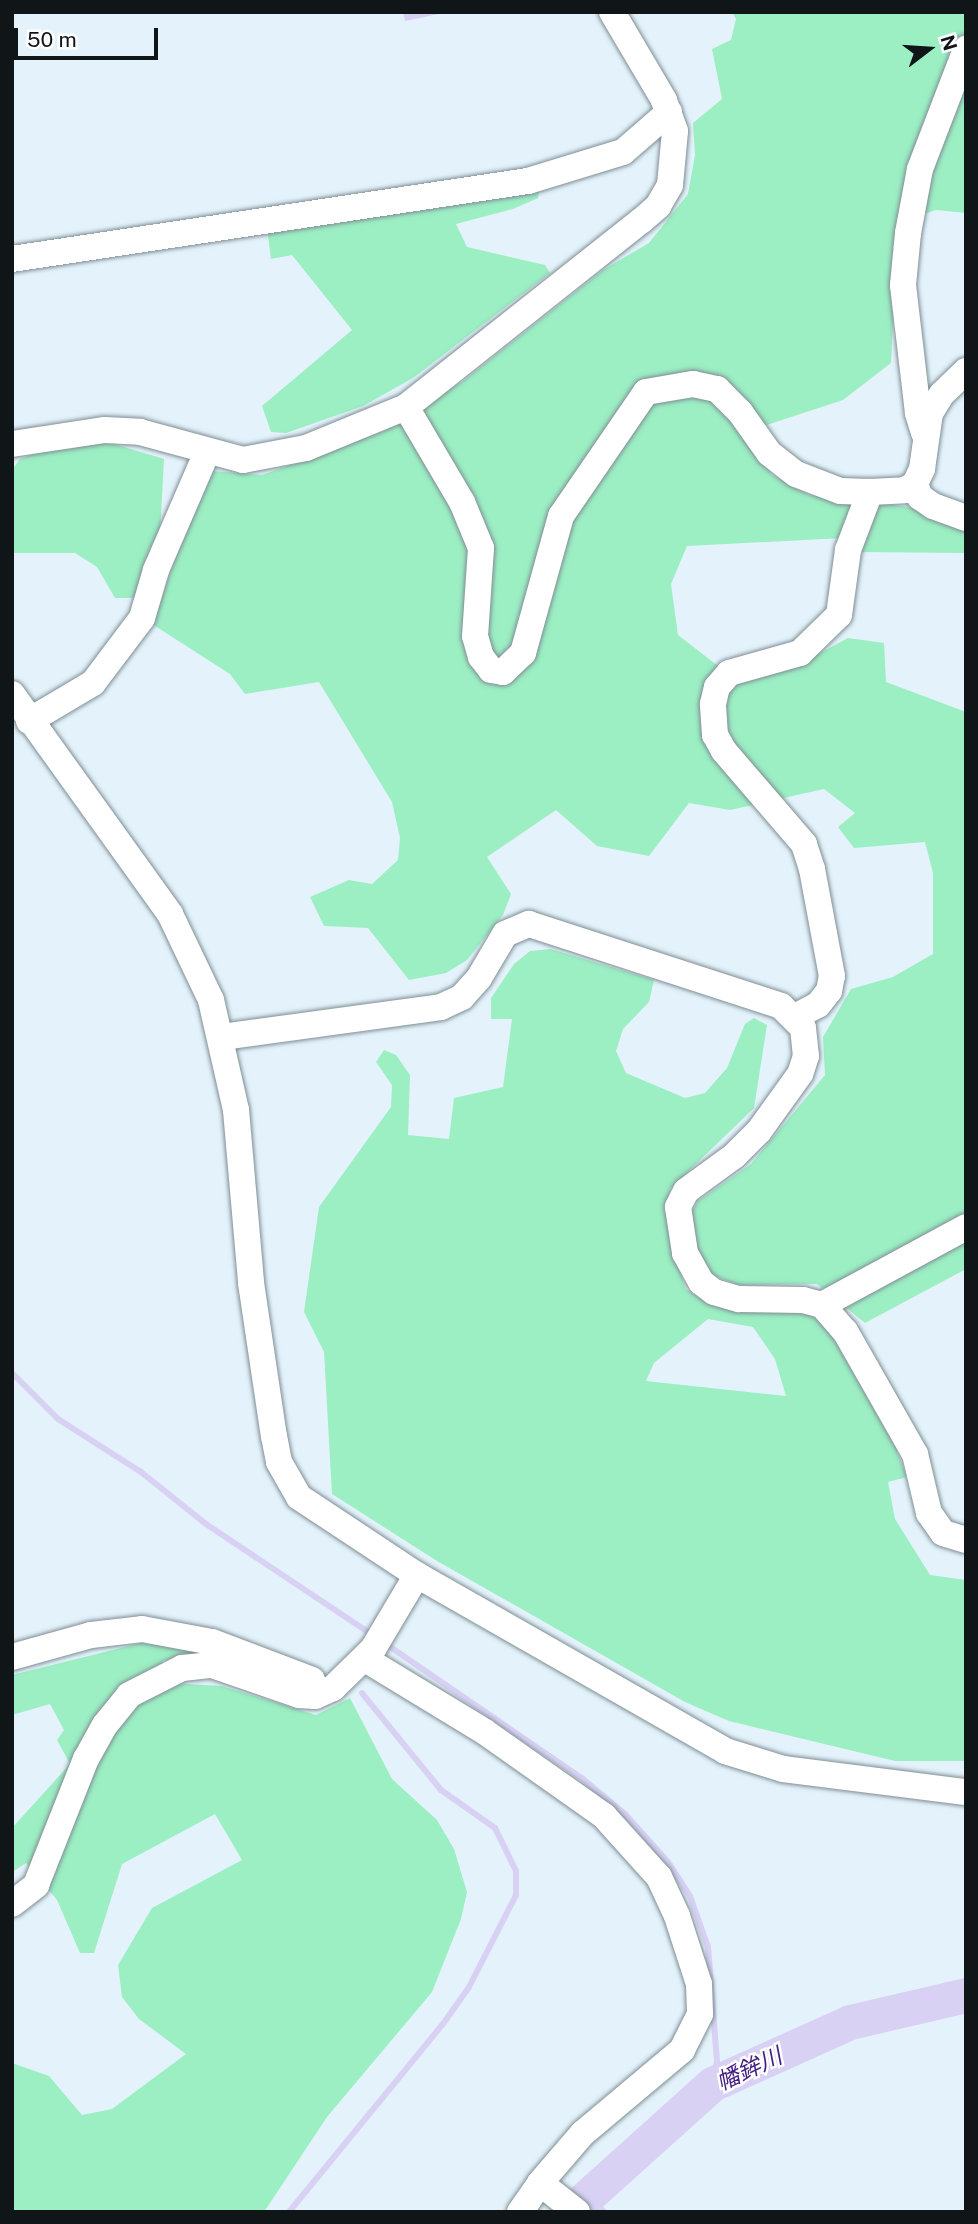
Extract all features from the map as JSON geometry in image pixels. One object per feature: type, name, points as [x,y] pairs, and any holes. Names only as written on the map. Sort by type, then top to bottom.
[{"type":"street","points":[[12,444],[105,430],[140,432],[243,460],[306,448],[406,407],[658,206],[670,185],[675,156],[675,131],[668,112],[612,12]]},
{"type":"street","points":[[925,433],[918,413],[903,285],[908,233],[920,169],[966,49]]},
{"type":"street","points":[[12,259],[528,181],[623,152],[668,112]]},
{"type":"street","points":[[406,407],[462,502],[481,548],[475,636],[481,657],[491,670],[503,672],[523,653],[561,516],[621,422],[646,392],[693,384],[717,389],[740,412],[769,453],[796,474],[840,491],[870,492],[905,489],[915,484],[922,469],[925,433],[942,394],[966,371]]},
{"type":"street","points":[[29,721],[93,683],[142,618],[156,570],[207,452]]},
{"type":"street","points":[[915,484],[920,497],[933,506],[966,518]]},
{"type":"street","points":[[795,1017],[818,1005],[829,990],[832,976],[812,869],[804,844],[724,751],[715,735],[713,704],[717,687],[729,673],[800,653],[839,615],[848,550],[870,492]]},
{"type":"street","points":[[12,694],[170,914],[191,951],[222,1037],[236,1110],[251,1283],[279,1462],[287,1482],[317,1511],[417,1575],[725,1751],[783,1769],[966,1792]]},
{"type":"street","points":[[222,1037],[441,1007],[462,997],[480,978],[505,933],[529,924],[697,975],[781,1006],[795,1017],[806,1040],[800,1074],[759,1130],[734,1156],[686,1191],[678,1207],[678,1227],[695,1272],[714,1293],[738,1299],[803,1300],[822,1306],[845,1331],[915,1454],[929,1513],[943,1533],[966,1540]]},
{"type":"street","points":[[822,1306],[966,1227]]},
{"type":"street","points":[[12,1904],[36,1885],[48,1862],[86,1759],[104,1725],[129,1695],[151,1680],[182,1668],[212,1665],[299,1695],[315,1696],[333,1688],[375,1646],[417,1575]]},
{"type":"street","points":[[12,1657],[92,1635],[142,1629],[177,1632],[333,1688]]},
{"type":"street","points":[[375,1646],[485,1732],[604,1816],[660,1877],[693,1958],[700,2014],[686,2044],[583,2133],[520,2212]]},
{"type":"street","points":[[543,2185],[577,2212]]},
{"type":"green space","points":[[732,12],[966,12],[966,213],[936,210],[898,222],[891,363],[843,400],[742,433],[772,475],[809,495],[918,508],[966,523],[966,553],[857,552],[862,537],[687,546],[671,584],[678,635],[736,680],[820,653],[848,638],[884,643],[886,682],[966,712],[966,1269],[865,1323],[817,1284],[738,1285],[710,1274],[696,1249],[690,1216],[698,1201],[751,1164],[825,1075],[823,1037],[851,989],[893,977],[933,954],[933,873],[925,842],[854,848],[838,827],[855,813],[824,789],[730,810],[689,803],[649,856],[597,846],[556,810],[487,857],[511,894],[503,915],[467,960],[446,973],[409,980],[368,928],[324,926],[310,897],[349,880],[372,884],[398,860],[400,838],[392,802],[319,682],[245,694],[230,674],[152,624],[196,500],[213,471],[262,475],[384,431],[462,382],[603,270],[649,243],[688,194],[695,155],[693,123],[722,99],[712,49],[731,40],[736,19]]},
{"type":"green space","points":[[539,191],[538,198],[513,209],[456,224],[467,247],[545,265],[550,273],[413,378],[363,406],[286,433],[271,432],[262,406],[352,330],[292,255],[271,259],[267,228]]},
{"type":"green space","points":[[84,444],[114,444],[164,459],[160,534],[136,598],[115,598],[97,567],[75,553],[12,553],[12,470],[20,459],[45,450]]},
{"type":"green space","points":[[551,949],[654,980],[649,1002],[623,1029],[616,1051],[626,1073],[685,1098],[705,1093],[727,1068],[745,1024],[754,1018],[767,1025],[754,1108],[670,1189],[666,1213],[672,1250],[686,1289],[705,1302],[811,1315],[832,1331],[891,1436],[907,1477],[888,1482],[895,1519],[930,1575],[966,1580],[966,1761],[895,1761],[729,1721],[685,1702],[437,1561],[332,1494],[324,1352],[304,1312],[319,1207],[391,1107],[392,1085],[376,1062],[384,1050],[396,1055],[410,1075],[408,1135],[449,1139],[454,1098],[503,1087],[512,1019],[491,1019],[491,998],[514,964],[530,951]],"holes":[[[708,1319],[753,1327],[775,1359],[786,1396],[646,1381],[654,1363]]]},
{"type":"green space","points":[[153,1640],[189,1642],[191,1654],[162,1661],[169,1683],[222,1686],[316,1715],[350,1698],[392,1779],[437,1820],[454,1849],[467,1892],[461,1919],[432,1992],[327,2117],[264,2212],[12,2212],[12,2063],[49,2076],[82,2115],[112,2109],[186,2054],[139,2019],[122,1997],[118,1965],[152,1908],[242,1860],[215,1814],[122,1864],[94,1953],[80,1953],[57,1900],[26,1863],[12,1872],[12,1828],[70,1764],[57,1740],[64,1730],[50,1704],[12,1715],[12,1675]]},
{"type":"shaded area","points":[[403,12],[449,12],[405,21]]},
{"type":"waterway","points":[[12,1373],[58,1419],[141,1472],[206,1524],[374,1636]]},
{"type":"waterway","points":[[383,1642],[583,1779],[625,1814],[668,1862],[690,1896],[708,1947],[717,2061],[712,2084]]},
{"type":"waterway","points":[[289,2212],[443,2024],[469,1987],[516,1895],[516,1871],[495,1828],[441,1790],[362,1693]]},
{"type":"waterway","name":"幡鉾川","points":[[570,2212],[712,2084],[850,2022],[966,1995]]},
{"type":"waterway","points":[[587,2196],[604,2212]]}]
